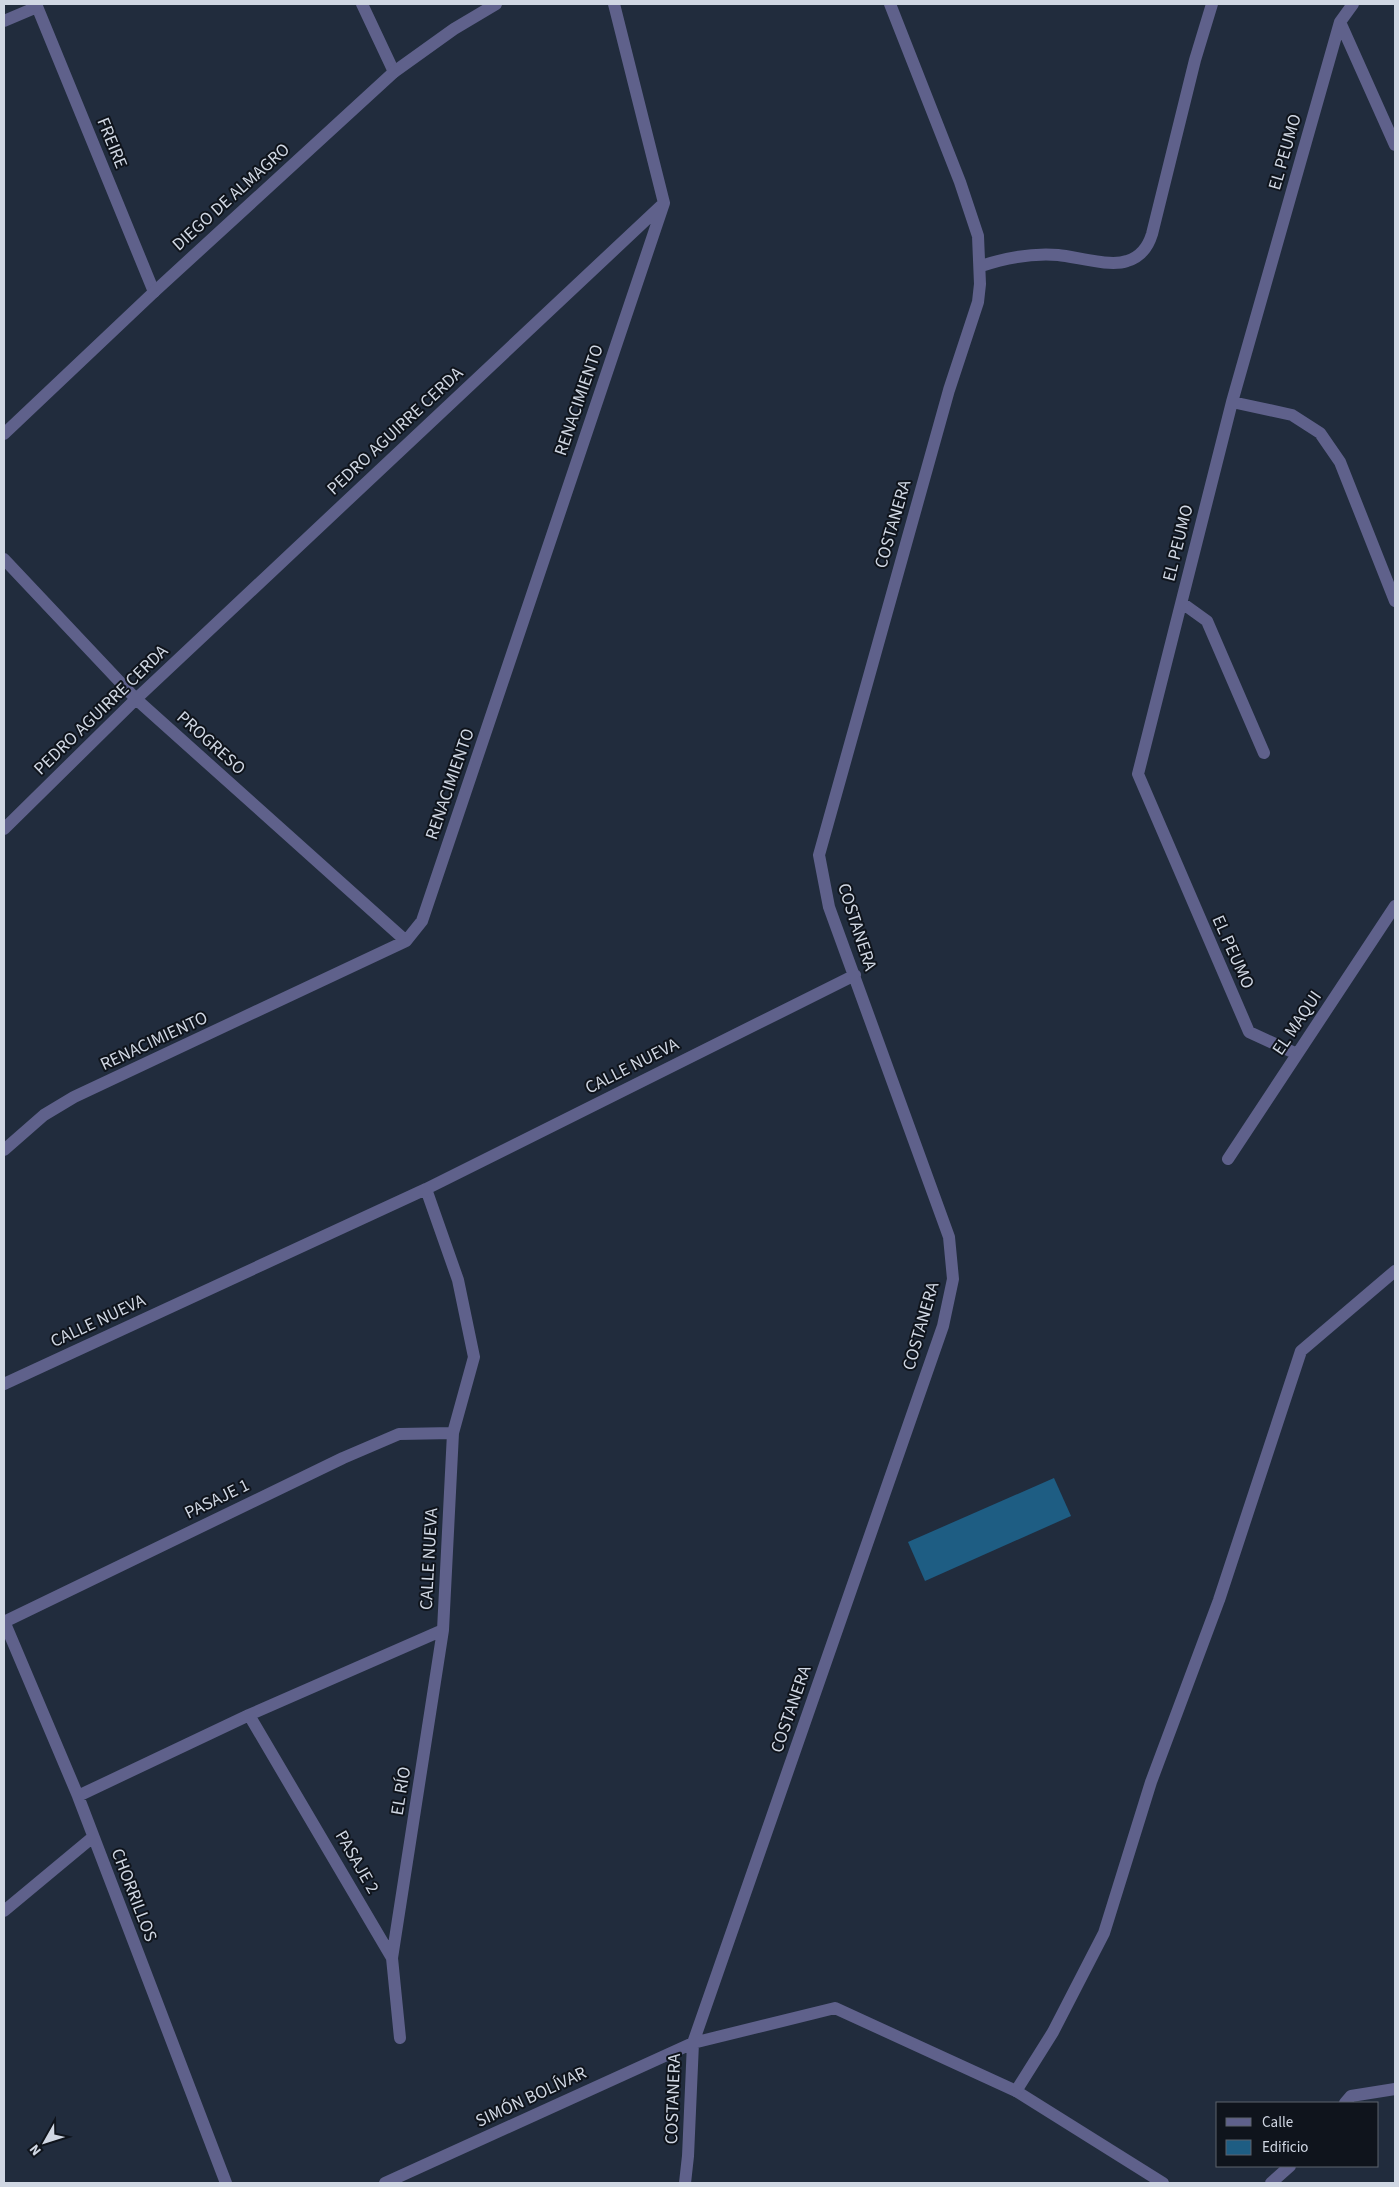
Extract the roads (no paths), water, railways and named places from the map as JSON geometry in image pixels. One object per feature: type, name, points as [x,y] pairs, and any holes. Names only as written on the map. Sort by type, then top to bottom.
[{"type":"street","points":[[362,4],[394,72]]},
{"type":"street","name":"DIEGO DE ALMAGRO","points":[[4,434],[154,292],[394,72],[454,30],[496,4]]},
{"type":"street","points":[[614,4],[664,203]]},
{"type":"street","name":"COSTANERA","points":[[685,2183],[693,2043],[943,1326],[953,1279],[949,1237],[829,907],[818,855],[949,390],[978,302],[981,266],[978,236],[960,182],[890,4]]},
{"type":"street","points":[[981,266],[1011,258],[1033,255],[1056,255],[1121,263],[1136,258],[1144,251],[1152,234],[1195,60],[1212,4]]},
{"type":"street","name":"EL PEUMO","points":[[1297,1054],[1249,1032],[1138,774],[1232,402],[1340,22],[1353,4]]},
{"type":"street","name":"FREIRE","points":[[4,21],[37,5],[154,292]]},
{"type":"street","points":[[1340,22],[1395,145]]},
{"type":"street","name":"PEDRO AGUIRRE CERDA","points":[[4,829],[136,699],[664,203]]},
{"type":"street","name":"RENACIMIENTO","points":[[4,1150],[44,1114],[74,1097],[406,941],[422,921],[664,203]]},
{"type":"street","points":[[1232,402],[1292,415],[1320,433],[1340,462],[1395,601]]},
{"type":"street","name":"PROGRESO","points":[[4,559],[136,699],[406,941]]},
{"type":"street","points":[[1182,603],[1207,621],[1264,753]]},
{"type":"street","name":"EL MAQUI","points":[[1228,1159],[1395,906]]},
{"type":"street","name":"CALLE NUEVA","points":[[4,1384],[426,1189],[855,975]]},
{"type":"street","name":"CALLE NUEVA","points":[[78,1796],[250,1715],[443,1630],[453,1433],[474,1357],[458,1280],[426,1189]]},
{"type":"street","points":[[1016,2091],[1052,2032],[1104,1933],[1151,1782],[1219,1600],[1301,1351],[1395,1271]]},
{"type":"street","name":"PASAJE 1","points":[[4,1621],[343,1458],[400,1434],[453,1433]]},
{"type":"street","name":"CHORRILLOS","points":[[4,1621],[78,1796],[226,2183]]},
{"type":"street","name":"EL RÍO","points":[[392,1958],[443,1630]]},
{"type":"street","name":"PASAJE 2","points":[[250,1715],[392,1958],[400,2038]]},
{"type":"street","points":[[4,1911],[93,1837]]},
{"type":"street","name":"SIMÓN BOLÍVAR","points":[[385,2183],[693,2043],[835,2008],[1016,2091],[1163,2183]]},
{"type":"street","points":[[1346,2102],[1351,2096],[1395,2090]]},
{"type":"street","points":[[1272,2183],[1289,2167]]}]
